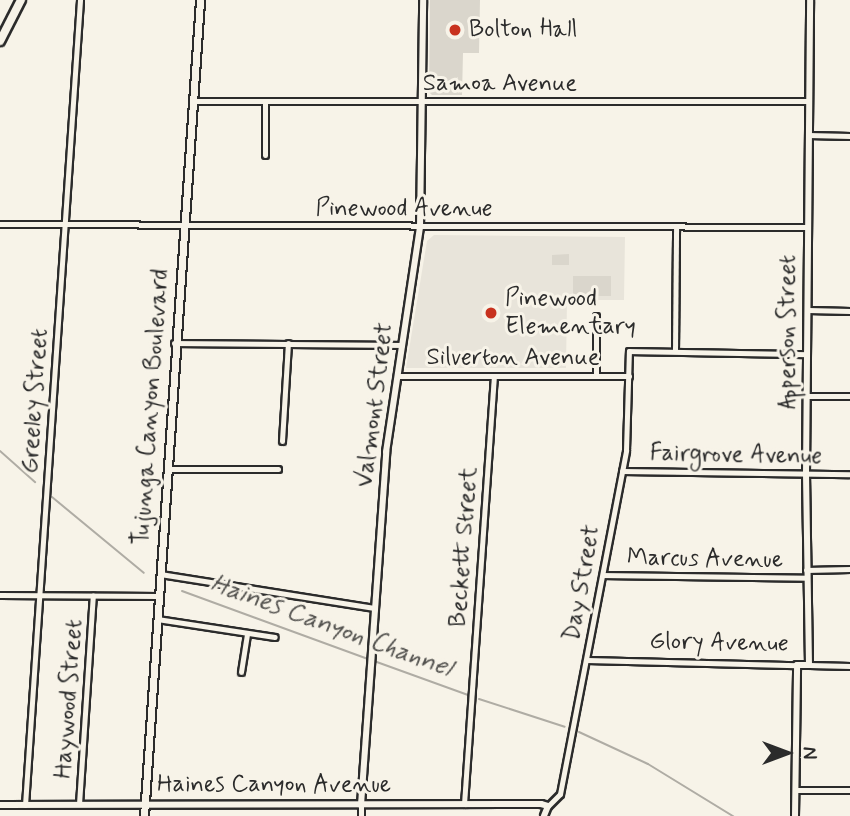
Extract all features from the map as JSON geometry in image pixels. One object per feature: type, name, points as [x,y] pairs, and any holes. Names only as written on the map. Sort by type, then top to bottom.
[{"type":"main road","points":[[0,41],[21,0]]},
{"type":"main road","name":"Tujunga Canyon Boulevard","points":[[144,816],[174,342],[200,0]]},
{"type":"street","name":"Greeley Street","points":[[25,805],[80,0]]},
{"type":"street","name":"Valmont Street","points":[[360,816],[386,452],[420,227],[423,0]]},
{"type":"street","name":"Apperson Street","points":[[809,665],[806,474],[810,0]]},
{"type":"street","name":"Samoa Avenue","points":[[192,101],[808,101]]},
{"type":"street","points":[[265,101],[265,155]]},
{"type":"street","points":[[808,135],[850,136]]},
{"type":"street","name":"Pinewood Avenue","points":[[0,225],[807,227]]},
{"type":"street","points":[[675,351],[676,226]]},
{"type":"street","points":[[808,310],[850,311]]},
{"type":"street","points":[[596,316],[596,376]]},
{"type":"street","name":"Silverton Avenue","points":[[174,342],[402,345]]},
{"type":"street","points":[[282,441],[288,343]]},
{"type":"street","name":"Silverton Avenue","points":[[629,351],[807,354]]},
{"type":"street","name":"Day Street","points":[[544,816],[548,806],[560,794],[603,575],[628,435],[629,351]]},
{"type":"street","name":"Silverton Avenue","points":[[397,376],[629,376]]},
{"type":"street","name":"Beckett Street","points":[[464,804],[494,376]]},
{"type":"street","points":[[807,396],[850,396]]},
{"type":"street","points":[[167,469],[278,469]]},
{"type":"street","name":"Fairgrove Avenue","points":[[622,471],[850,474]]},
{"type":"street","name":"Marcus Avenue","points":[[603,575],[806,574],[850,569]]},
{"type":"street","points":[[160,574],[374,608]]},
{"type":"street","points":[[0,595],[158,596]]},
{"type":"street","name":"Haywood Street","points":[[79,804],[93,595]]},
{"type":"street","points":[[157,619],[275,637]]},
{"type":"street","points":[[241,672],[247,634]]},
{"type":"street","name":"Glory Avenue","points":[[587,660],[850,666]]},
{"type":"street","points":[[795,816],[797,664]]},
{"type":"street","points":[[795,790],[850,790]]},
{"type":"street","name":"Haines Canyon Avenue","points":[[0,805],[548,806]]},
{"type":"shaded area","points":[[430,0],[480,0],[479,53],[463,53],[462,95],[432,95],[429,92]]},
{"type":"shaded area","name":"Pinewood Elementary","points":[[434,235],[625,237],[624,300],[567,300],[566,368],[406,368],[427,241]]},
{"type":"shaded area","points":[[569,254],[569,265],[552,265],[552,255]]},
{"type":"shaded area","points":[[573,276],[611,276],[611,296],[573,296]]},
{"type":"waterway","name":"Haines Canyon Channel","points":[[0,451],[35,482]]},
{"type":"waterway","name":"Haines Canyon Channel","points":[[52,497],[144,573]]},
{"type":"waterway","name":"Haines Canyon Channel","points":[[182,591],[368,659]]},
{"type":"waterway","name":"Haines Canyon Channel","points":[[374,661],[468,695]]},
{"type":"waterway","name":"Haines Canyon Channel","points":[[479,699],[565,727]]},
{"type":"waterway","name":"Haines Canyon Channel","points":[[579,732],[648,764],[733,816]]},
{"type":"place","name":"Bolton Hall","points":[[455,30]]},
{"type":"place","name":"Pinewood Elementary","points":[[491,313]]}]
